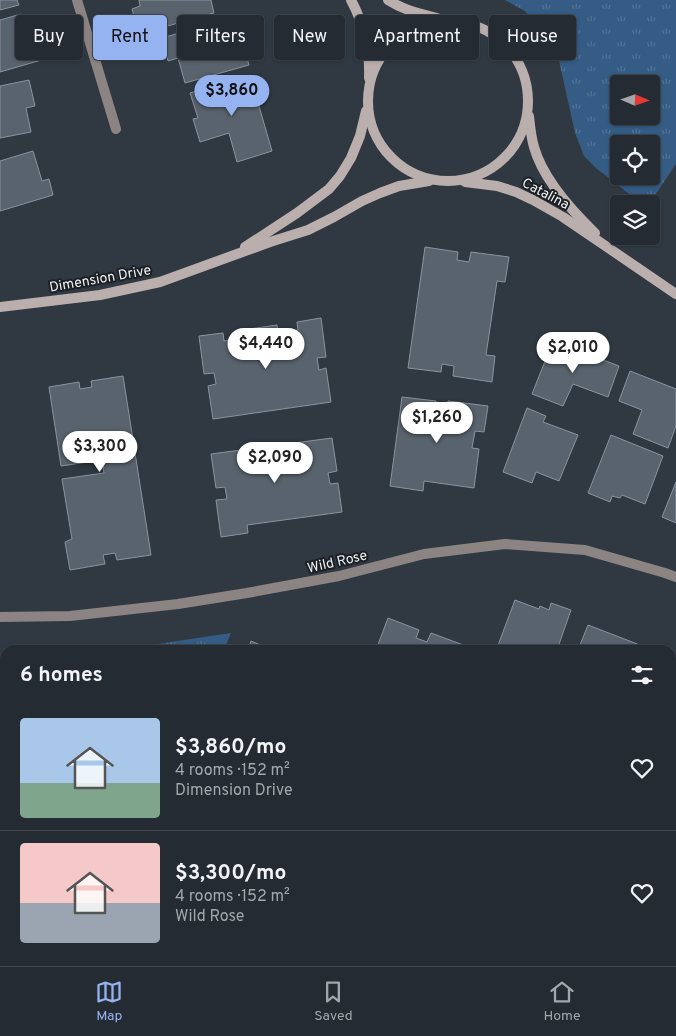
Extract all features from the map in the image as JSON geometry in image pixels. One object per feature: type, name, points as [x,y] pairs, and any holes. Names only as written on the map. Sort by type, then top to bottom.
[{"type":"street","points":[[77,0],[116,129]]},
{"type":"street","points":[[351,0],[364,29],[369,71],[369,119],[374,132],[380,145],[400,166],[426,179],[454,181],[482,174],[505,158],[521,134],[528,106],[524,77],[511,52],[490,33],[479,27]]},
{"type":"street","points":[[388,0],[401,8],[425,15]]},
{"type":"street","points":[[368,90],[379,60]]},
{"type":"street","name":"Dimension Drive","points":[[231,256],[297,213],[329,189],[351,158],[360,136],[368,104]]},
{"type":"street","name":"Catalina","points":[[528,106],[532,142],[540,162],[559,194],[615,253]]},
{"type":"street","name":"Dimension Drive","points":[[0,307],[100,295],[160,282],[308,230],[334,218],[362,200],[389,189],[411,183],[440,181]]},
{"type":"street","name":"Catalina","points":[[454,181],[476,182],[516,192],[563,217],[676,294]]},
{"type":"street","name":"Wild Rose","points":[[0,616],[70,616],[178,604],[339,576],[424,554],[505,544],[585,550],[676,577]]},
{"type":"green space","points":[[505,0],[676,0],[676,164],[655,195],[630,195],[618,185],[660,185],[660,135],[610,135],[610,179],[584,156],[575,133],[559,60],[576,60],[576,15],[528,15],[525,11]]},
{"type":"green space","points":[[231,633],[226,645],[151,645]]},
{"type":"building","points":[[0,0],[17,0],[19,5],[0,10]]},
{"type":"building","points":[[139,0],[211,0],[214,13],[207,15],[177,15],[177,23],[167,26],[167,15],[134,15],[132,9],[140,6]]},
{"type":"building","points":[[15,16],[15,60],[42,60],[0,72],[0,20]]},
{"type":"building","points":[[177,34],[177,58],[168,61],[167,57],[167,37]]},
{"type":"building","points":[[179,60],[248,60],[249,65],[185,83]]},
{"type":"building","points":[[250,75],[272,151],[237,162],[229,133],[200,142],[193,119],[198,118],[190,93]]},
{"type":"building","points":[[29,80],[35,106],[26,108],[31,132],[0,138],[0,86]]},
{"type":"building","points":[[33,151],[42,181],[49,179],[53,195],[0,211],[0,161]]},
{"type":"building","points":[[425,247],[458,252],[457,260],[469,262],[471,252],[509,257],[505,282],[497,281],[486,355],[495,356],[492,382],[453,376],[454,366],[442,364],[441,372],[408,368]]},
{"type":"building","points":[[321,318],[326,357],[317,358],[319,370],[326,368],[331,402],[213,419],[208,386],[216,384],[214,373],[204,374],[199,336],[223,333],[224,341],[243,338],[242,330],[277,325],[278,333],[298,330],[297,322]]},
{"type":"building","points":[[553,341],[619,366],[608,397],[573,384],[563,406],[532,394]]},
{"type":"building","points":[[630,371],[676,389],[676,426],[668,448],[633,434],[642,410],[619,401]]},
{"type":"building","points":[[123,376],[151,555],[117,560],[115,553],[103,555],[105,564],[70,570],[65,542],[72,539],[62,479],[104,473],[102,460],[61,466],[49,387],[79,382],[80,389],[92,387],[91,381]]},
{"type":"building","points":[[402,397],[436,401],[435,408],[447,410],[448,401],[488,406],[484,432],[475,431],[472,448],[479,449],[474,488],[424,481],[423,491],[390,486]]},
{"type":"building","points":[[527,408],[546,416],[543,422],[578,435],[559,481],[536,472],[532,483],[503,472]]},
{"type":"building","points":[[611,435],[663,456],[645,504],[622,495],[620,498],[612,496],[610,502],[588,493]]},
{"type":"building","points":[[332,438],[337,471],[328,473],[330,484],[338,483],[342,512],[247,525],[248,533],[221,537],[216,500],[227,499],[225,487],[216,488],[211,454]]},
{"type":"building","points":[[676,482],[676,523],[662,517]]},
{"type":"building","points":[[515,600],[539,609],[540,606],[549,610],[551,603],[571,610],[559,645],[498,645]]},
{"type":"building","points":[[388,618],[419,630],[416,638],[427,642],[431,633],[463,645],[378,645]]},
{"type":"building","points":[[588,625],[640,645],[580,645]]},
{"type":"building","points":[[251,641],[260,645],[250,645]]}]
